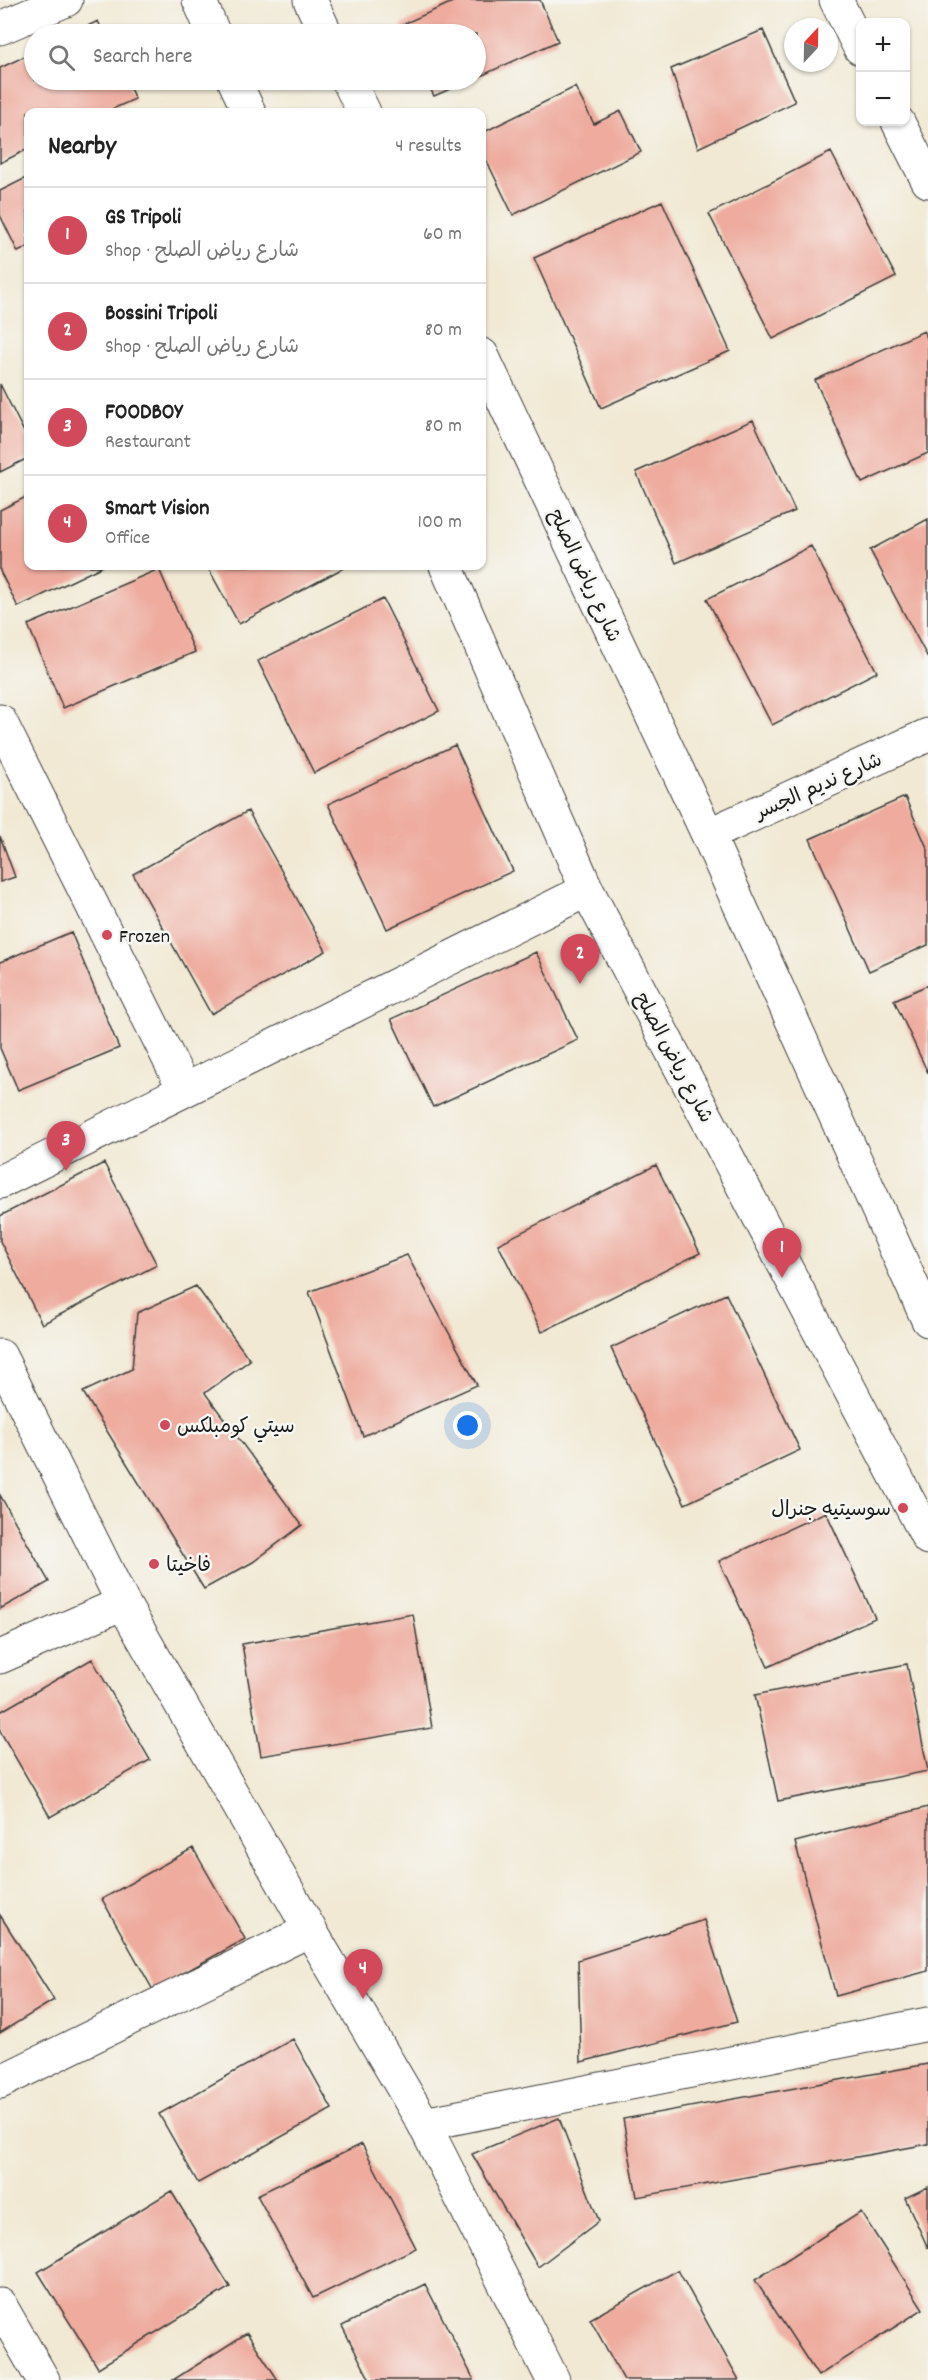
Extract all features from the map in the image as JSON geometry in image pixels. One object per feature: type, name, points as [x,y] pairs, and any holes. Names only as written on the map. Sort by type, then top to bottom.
[{"type":"street","points":[[0,28],[66,0]]},
{"type":"street","points":[[199,0],[210,24]]},
{"type":"street","points":[[310,0],[322,24]]},
{"type":"street","points":[[836,0],[856,38]]},
{"type":"street","points":[[239,90],[247,108]]},
{"type":"street","points":[[353,90],[362,108]]},
{"type":"street","points":[[900,126],[928,181]]},
{"type":"street","name":"شارع رياض الصلح","points":[[486,363],[708,835],[928,1320]]},
{"type":"street","name":"شارع رياض الصلح","points":[[448,570],[587,890],[928,1538]]},
{"type":"street","points":[[0,721],[184,1089]]},
{"type":"street","name":"شارع نديم الجسر","points":[[708,835],[928,735]]},
{"type":"street","points":[[0,1182],[587,890]]},
{"type":"street","points":[[0,1356],[123,1603],[424,2124],[553,2380]]},
{"type":"street","points":[[0,1657],[123,1603]]},
{"type":"street","points":[[0,2082],[310,1930]]},
{"type":"street","points":[[424,2124],[928,2024]]},
{"type":"street","points":[[0,2305],[43,2380]]},
{"type":"building","points":[[457,0],[540,0],[558,41],[486,73],[486,24],[403,24]]},
{"type":"building","points":[[763,30],[795,102],[698,148],[671,69]]},
{"type":"building","points":[[24,57],[24,90],[131,90],[135,99],[115,108],[24,108],[24,151],[0,163],[0,68]]},
{"type":"building","points":[[575,87],[594,124],[621,111],[641,152],[513,215],[486,159],[486,131]]},
{"type":"building","points":[[431,90],[448,90],[434,96]]},
{"type":"building","points":[[831,152],[896,277],[773,339],[709,214]]},
{"type":"building","points":[[24,179],[24,249],[18,252],[0,215],[0,191]]},
{"type":"building","points":[[662,201],[730,351],[601,408],[534,258]]},
{"type":"building","points":[[924,331],[928,340],[928,453],[862,483],[815,380]]},
{"type":"building","points":[[0,384],[24,432],[24,460],[0,472]]},
{"type":"building","points":[[753,420],[795,511],[676,563],[636,472]]},
{"type":"building","points":[[24,498],[24,570],[95,570],[18,607],[0,571],[0,510]]},
{"type":"building","points":[[928,519],[928,658],[870,550]]},
{"type":"building","points":[[811,546],[877,672],[772,725],[707,599]]},
{"type":"building","points":[[159,570],[195,652],[63,708],[28,625]]},
{"type":"building","points":[[209,570],[340,570],[239,624]]},
{"type":"building","points":[[383,599],[439,711],[314,773],[258,661]]},
{"type":"building","points":[[455,745],[513,871],[387,929],[328,804]]},
{"type":"building","points":[[905,797],[928,850],[928,945],[869,971],[810,839]]},
{"type":"building","points":[[248,811],[326,951],[211,1014],[133,874]]},
{"type":"building","points":[[0,836],[15,877],[0,882]]},
{"type":"building","points":[[71,932],[119,1048],[18,1090],[0,1048],[0,962]]},
{"type":"building","points":[[536,952],[578,1040],[433,1107],[391,1019]]},
{"type":"building","points":[[928,985],[928,1073],[894,1000]]},
{"type":"building","points":[[104,1163],[157,1265],[42,1324],[0,1241],[0,1216]]},
{"type":"building","points":[[656,1165],[700,1253],[542,1332],[498,1244]]},
{"type":"building","points":[[407,1255],[477,1385],[363,1436],[309,1292]]},
{"type":"building","name":"سيتي كومبلكس","points":[[196,1286],[250,1360],[205,1393],[302,1525],[253,1562],[204,1589],[83,1392],[132,1369],[137,1313]]},
{"type":"building","points":[[726,1294],[800,1450],[685,1504],[611,1348]]},
{"type":"building","points":[[0,1495],[49,1582],[0,1609]]},
{"type":"building","points":[[826,1512],[875,1618],[768,1667],[719,1561]]},
{"type":"building","points":[[413,1614],[432,1728],[261,1756],[242,1644]]},
{"type":"building","points":[[92,1659],[150,1760],[50,1817],[0,1731],[0,1712]]},
{"type":"building","points":[[907,1664],[928,1771],[778,1801],[755,1695]]},
{"type":"building","points":[[928,1807],[928,1971],[836,1996],[795,1842]]},
{"type":"building","points":[[193,1848],[245,1939],[153,1990],[102,1899]]},
{"type":"building","points":[[0,1915],[54,2000],[0,2033]]},
{"type":"building","points":[[704,1920],[737,2022],[581,2062],[578,1960]]},
{"type":"building","points":[[293,2039],[332,2109],[198,2183],[159,2114]]},
{"type":"building","points":[[928,2064],[928,2144],[637,2197],[623,2119]]},
{"type":"building","points":[[559,2118],[599,2221],[538,2267],[472,2154]]},
{"type":"building","points":[[362,2144],[416,2248],[313,2298],[257,2195]]},
{"type":"building","points":[[928,2187],[928,2248],[905,2198]]},
{"type":"building","points":[[171,2191],[230,2287],[98,2368],[38,2272]]},
{"type":"building","points":[[861,2212],[923,2309],[818,2376],[755,2280]]},
{"type":"building","points":[[678,2270],[739,2380],[624,2380],[590,2319]]},
{"type":"building","points":[[425,2284],[474,2380],[370,2380],[342,2326]]},
{"type":"building","points":[[247,2333],[278,2380],[173,2380]]},
{"type":"place","name":"Frozen","points":[[107,935]]},
{"type":"place","name":"Bossini Tripoli","points":[[580,984]]},
{"type":"place","name":"FOODBOY","points":[[66,1171]]},
{"type":"place","name":"GS Tripoli","points":[[782,1278]]},
{"type":"place","name":"سيتي كومبلكس","points":[[165,1425]]},
{"type":"place","name":"سوسيتيه جنرال","points":[[903,1508]]},
{"type":"place","name":"فاخيتا","points":[[154,1564]]},
{"type":"place","name":"Smart Vision","points":[[363,1999]]}]
